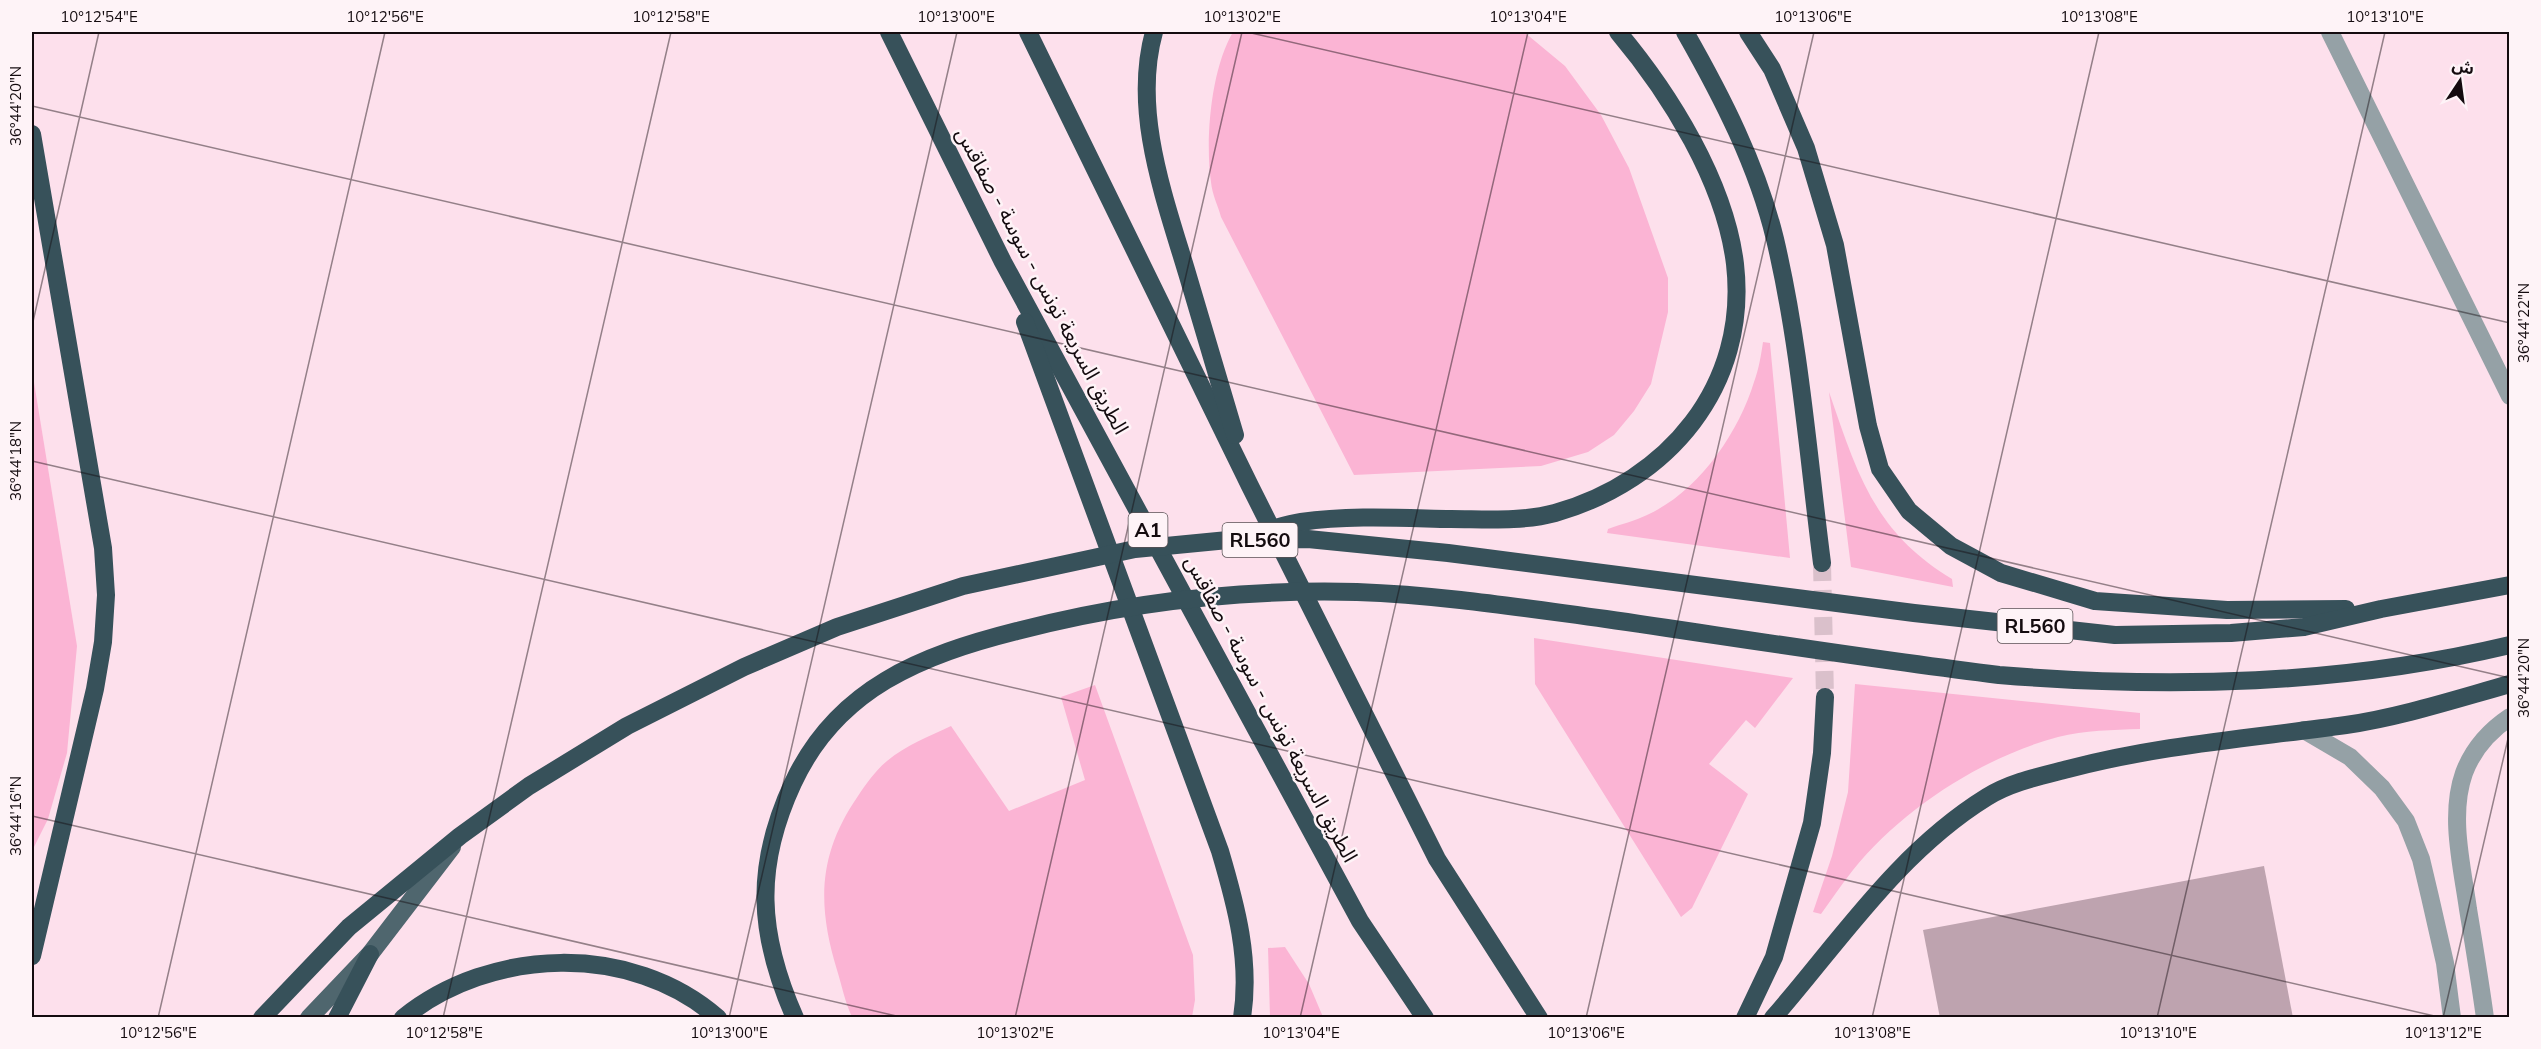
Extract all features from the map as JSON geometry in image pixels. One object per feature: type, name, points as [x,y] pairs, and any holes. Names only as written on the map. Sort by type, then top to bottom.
[{"type":"highway","name":"الطريق السريعة تونس - سوسة - صفاقس","points":[[889,32],[1003,262],[1360,921],[1425,1017]]},
{"type":"highway","points":[[1028,32],[1250,486],[1437,859],[1539,1017]]},
{"type":"highway","points":[[1155,32],[1146,74],[1146,103],[1159,180],[1250,486]]},
{"type":"highway","points":[[1228,540],[1300,522],[1356,518],[1510,519],[1552,514],[1592,500],[1628,481],[1676,444],[1695,421],[1723,367],[1732,334],[1736,299],[1735,264],[1728,230],[1693,142],[1670,101],[1643,62],[1618,32]]},
{"type":"highway","points":[[1685,32],[1716,87],[1748,156],[1775,238],[1792,331],[1822,562]]},
{"type":"highway","points":[[1748,32],[1772,69],[1806,148],[1835,245],[1868,426],[1880,469],[1909,511],[1951,546],[2001,573],[2095,601],[2227,610],[2381,609]]},
{"type":"highway","points":[[32,134],[103,548],[106,595],[103,642],[95,689],[32,956]]},
{"type":"highway","points":[[1003,262],[1220,851],[1238,913],[1244,970],[1242,1017]]},
{"type":"highway","name":"RL560","points":[[460,836],[528,786],[627,726],[744,667],[837,627],[963,586],[1047,566],[1135,549],[1228,540],[1308,539],[1559,566],[1914,613],[2115,635],[2231,633],[2304,627],[2381,609],[2510,585]]},
{"type":"highway","points":[[795,1017],[776,972],[769,942],[765,885],[772,840],[783,804],[798,772],[818,741],[863,695],[912,664],[981,640],[1053,621],[1200,597],[1356,592],[1453,598],[1976,672],[2069,681],[2150,684],[2312,677],[2397,667],[2510,645]]},
{"type":"highway","points":[[1773,1017],[1893,874],[1936,834],[1988,796],[2034,778],[2105,759],[2209,742],[2360,722],[2510,684]]},
{"type":"highway","points":[[1745,1017],[1774,957],[1812,823],[1822,753],[1825,697]]},
{"type":"highway","points":[[262,1017],[349,927],[460,836]]},
{"type":"highway","points":[[337,1017],[370,954]]},
{"type":"highway","points":[[403,1017],[446,989],[477,976],[512,967],[581,963],[616,968],[650,978],[683,993],[718,1017]]},
{"type":"main road","points":[[309,1017],[370,954],[460,836]]},
{"type":"street","points":[[2330,32],[2510,396]]},
{"type":"street","points":[[2485,1017],[2460,856],[2459,791],[2472,757],[2482,741],[2510,717]]},
{"type":"street","points":[[2304,730],[2350,757],[2382,788],[2406,821],[2421,859],[2428,888],[2445,963],[2452,1017]]},
{"type":"shaded area","points":[[1233,32],[1524,32],[1565,66],[1601,115],[1629,168],[1668,278],[1668,312],[1651,384],[1634,411],[1614,435],[1588,452],[1541,466],[1354,475],[1221,217],[1213,191],[1209,165],[1212,105],[1219,65]]},
{"type":"shaded area","points":[[1763,342],[1770,343],[1790,558],[1607,533],[1608,529],[1642,517],[1666,505],[1699,477],[1714,459],[1727,441],[1747,402],[1757,372]]},
{"type":"shaded area","points":[[32,370],[77,646],[67,753],[48,819],[32,851]]},
{"type":"shaded area","points":[[1829,392],[1860,474],[1886,521],[1925,561],[1952,579],[1953,587],[1851,567]]},
{"type":"shaded area","points":[[1534,638],[1793,678],[1755,728],[1746,720],[1709,764],[1748,794],[1692,908],[1681,917],[1535,684]]},
{"type":"shaded area","points":[[1855,684],[2140,713],[2140,729],[2109,730],[2058,737],[2030,746],[1973,772],[1920,806],[1895,826],[1853,870],[1821,914],[1813,912],[1832,856],[1848,792]]},
{"type":"shaded area","points":[[1095,685],[1193,955],[1195,1000],[1192,1017],[852,1017],[845,1000],[826,923],[825,880],[835,838],[845,817],[868,782],[894,755],[951,726],[1009,811],[1085,780],[1061,697]]},
{"type":"shaded area","points":[[1285,947],[1309,984],[1323,1017],[1270,1017],[1268,948]]},
{"type":"building","points":[[2264,866],[2293,1018],[1940,1018],[1923,930]]},
{"type":"tunnel","points":[[1822,563],[1825,697]]}]
